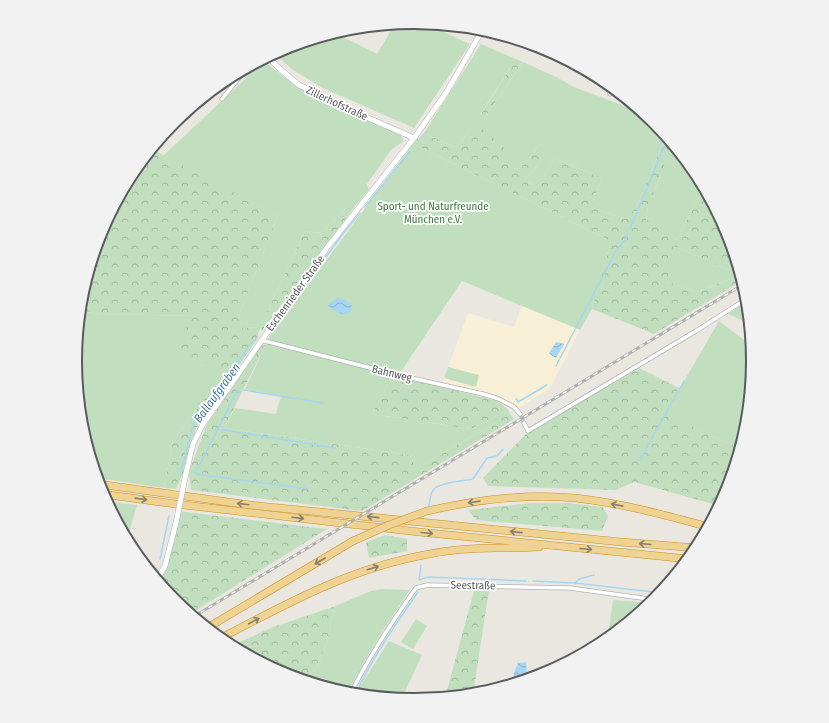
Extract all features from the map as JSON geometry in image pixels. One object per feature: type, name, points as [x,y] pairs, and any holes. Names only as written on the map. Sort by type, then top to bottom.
[{"type":"highway","points":[[106,485],[250,505],[690,547]]},
{"type":"highway","points":[[110,495],[182,505],[419,532],[682,558]]},
{"type":"highway","points":[[212,625],[353,541],[427,511],[458,504],[489,500],[548,497],[575,498],[647,511],[703,526]]},
{"type":"highway","points":[[226,635],[317,589],[347,576],[387,563],[424,555],[461,550],[547,546]]},
{"type":"street","name":"Eschenrieder Straße","points":[[160,575],[165,566],[176,523],[193,444],[203,424],[326,249],[414,138],[446,92],[479,35]]},
{"type":"street","name":"Zillerhofstraße","points":[[272,61],[299,85],[350,110],[414,138]]},
{"type":"street","points":[[222,99],[236,81]]},
{"type":"street","points":[[524,423],[528,431],[696,331],[742,302]]},
{"type":"street","name":"Bahnweg","points":[[261,340],[398,375],[483,394],[499,399],[514,407],[520,414]]},
{"type":"street","name":"Seestraße","points":[[353,688],[376,645],[416,588],[428,585],[570,588],[648,599]]},
{"type":"shaded area","points":[[522,305],[580,330],[550,388],[516,410],[498,401],[441,387],[468,313],[514,327]]},
{"type":"green space","points":[[414,29],[440,30],[470,44],[414,128],[323,88],[293,70],[279,58],[328,40],[342,37],[377,54],[391,30]]},
{"type":"green space","points":[[481,44],[516,59],[480,115],[485,117],[523,62],[574,87],[628,107],[650,126],[664,142],[637,206],[626,219],[590,207],[602,178],[554,158],[538,187],[524,180],[540,163],[541,144],[518,170],[502,162],[475,123],[461,142],[455,147],[424,133]]},
{"type":"green space","points":[[516,59],[523,62],[484,118],[480,116]]},
{"type":"green space","points":[[266,63],[299,88],[401,135],[404,141],[391,150],[367,184],[369,190],[355,206],[348,206],[321,233],[305,231],[260,327],[243,328],[239,315],[278,216],[163,156],[242,82],[249,74]]},
{"type":"green space","points":[[475,123],[506,149],[502,162],[518,170],[542,143],[540,163],[524,180],[538,187],[554,158],[602,178],[590,207],[626,219],[637,206],[664,142],[671,150],[648,206],[646,220],[660,222],[660,231],[677,240],[701,193],[722,234],[738,283],[654,334],[592,309],[611,241],[413,144],[424,133],[455,147],[461,142]],"holes":[[[674,246],[732,271],[732,278],[697,292],[667,282]]]},
{"type":"green space","name":"Sport- und Naturfreunde München e.V.","points":[[413,144],[611,241],[592,309],[580,330],[462,281],[400,373],[270,341],[269,337]]},
{"type":"green space","points":[[671,150],[701,193],[677,240],[659,231],[646,220],[648,206]]},
{"type":"green space","points":[[157,152],[278,216],[239,315],[243,328],[260,327],[305,231],[321,233],[348,206],[355,206],[262,331],[260,328],[257,339],[196,429],[183,473],[176,489],[164,488],[173,441],[226,369],[171,352],[194,316],[100,314],[86,312],[93,275],[107,234],[127,195],[138,177]]},
{"type":"green space","points":[[674,246],[732,271],[732,278],[697,292],[666,282]]},
{"type":"green space","points":[[742,305],[744,321],[728,314]]},
{"type":"green space","points":[[86,312],[100,314],[194,316],[226,369],[173,441],[164,488],[104,479],[93,448],[85,405],[82,362]]},
{"type":"green space","points":[[719,321],[746,342],[747,362],[744,405],[736,446],[665,414]]},
{"type":"green space","points":[[266,344],[393,375],[372,414],[471,429],[508,410],[510,414],[416,469],[410,455],[224,428],[235,408],[276,414],[281,396],[245,389]]},
{"type":"green space","points":[[266,344],[224,428],[410,455],[416,469],[510,414],[514,419],[362,511],[191,490],[189,472],[206,426],[260,347]]},
{"type":"green space","points":[[448,367],[479,375],[476,387],[444,378]]},
{"type":"green space","points":[[639,368],[679,388],[666,414],[736,446],[722,489],[715,505],[634,482],[616,490],[488,486],[483,478],[526,434]]},
{"type":"green space","points":[[393,375],[498,401],[508,410],[471,429],[372,414]]},
{"type":"green space","points":[[113,502],[137,505],[129,532]]},
{"type":"green space","points":[[530,503],[568,503],[603,507],[608,516],[602,531],[476,520],[468,510]]},
{"type":"green space","points":[[178,511],[327,529],[195,611],[179,597],[161,576],[165,566]]},
{"type":"green space","points":[[385,535],[407,539],[407,551],[369,558],[366,542]]},
{"type":"green space","points":[[153,567],[159,568],[157,571]]},
{"type":"green space","points":[[475,587],[489,589],[474,689],[447,692]]},
{"type":"green space","points":[[382,589],[410,590],[369,654],[351,688],[312,677],[329,637],[333,607],[371,591]]},
{"type":"green space","points":[[613,600],[644,602],[617,625],[608,631]]},
{"type":"green space","points":[[333,607],[329,637],[312,677],[267,660],[238,643],[273,627]]},
{"type":"green space","points":[[416,619],[427,626],[413,649],[401,642]]},
{"type":"green space","points":[[389,641],[422,655],[404,694],[371,691],[359,689]]},
{"type":"water","points":[[336,298],[345,299],[352,306],[350,313],[341,314],[328,305]]},
{"type":"water","points":[[556,342],[564,344],[556,358],[549,353]]},
{"type":"water","points":[[526,662],[527,672],[526,674],[513,679],[513,677],[518,663]]},
{"type":"waterway","points":[[630,229],[665,144]]},
{"type":"waterway","name":"Ballaufgraben","points":[[365,207],[410,151]]},
{"type":"waterway","name":"Ballaufgraben","points":[[280,319],[360,213]]},
{"type":"waterway","points":[[556,366],[616,251],[625,240],[628,233]]},
{"type":"waterway","name":"Ballaufgraben","points":[[180,474],[194,422],[255,340]]},
{"type":"waterway","points":[[639,461],[684,381]]},
{"type":"waterway","points":[[516,399],[518,402],[547,385]]},
{"type":"waterway","points":[[238,389],[195,474],[308,489]]},
{"type":"waterway","points":[[244,390],[323,403]]},
{"type":"waterway","points":[[218,429],[335,448]]},
{"type":"waterway","points":[[429,506],[431,494],[435,488],[448,483],[473,479],[487,458],[497,456],[503,449]]},
{"type":"waterway","name":"Ballaufgraben","points":[[160,559],[169,516]]},
{"type":"waterway","points":[[421,565],[419,580],[428,577],[526,581]]},
{"type":"waterway","points":[[533,581],[575,583],[579,579],[594,575]]},
{"type":"waterway","points":[[575,583],[654,592]]},
{"type":"waterway","points":[[358,689],[392,629],[418,592]]},
{"type":"tunnel","points":[[520,414],[524,423]]},
{"type":"railway","points":[[198,614],[739,287]]}]
